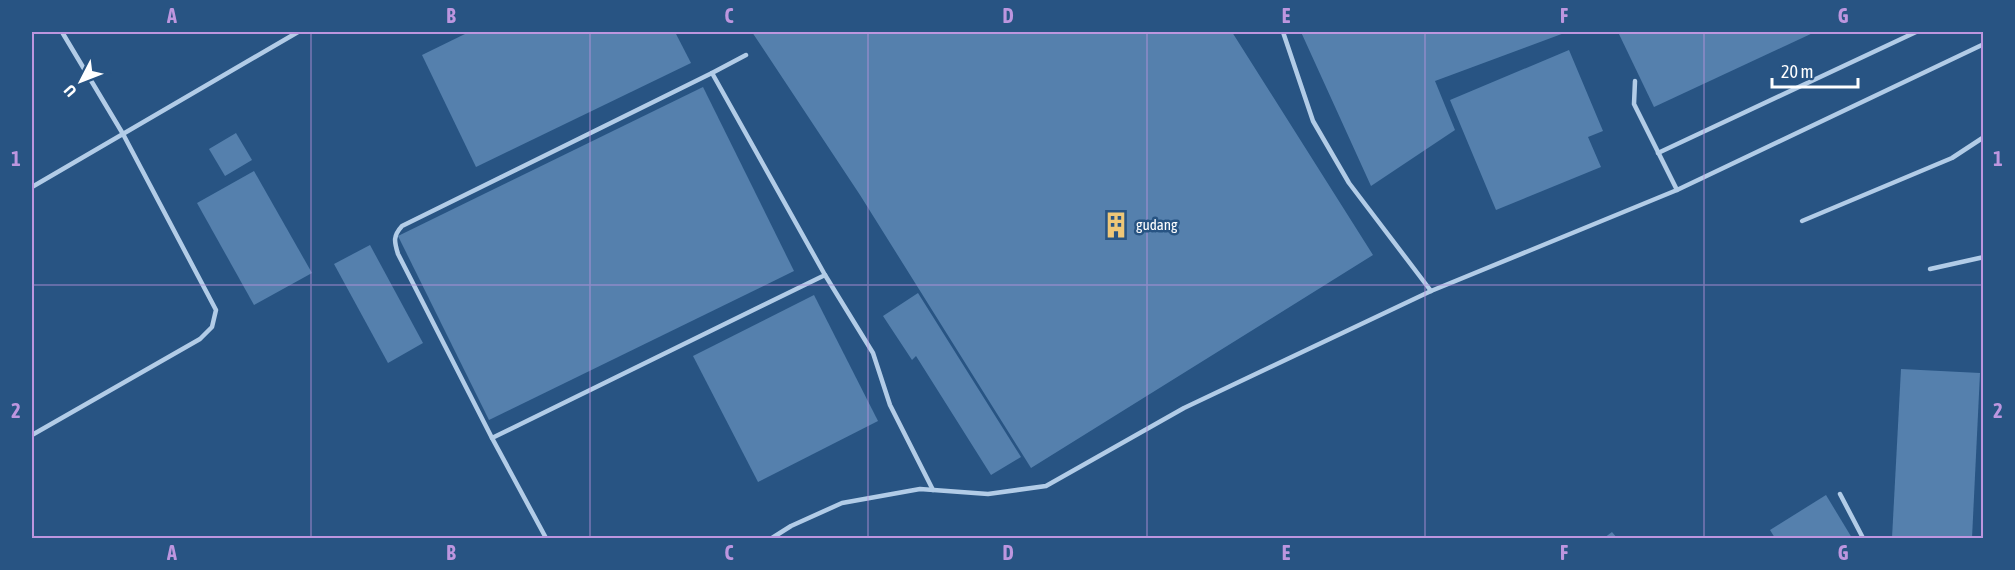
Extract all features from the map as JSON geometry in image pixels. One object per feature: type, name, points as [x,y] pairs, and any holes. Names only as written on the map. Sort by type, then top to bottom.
[{"type":"lane","points":[[32,435],[200,339],[212,327],[216,310],[123,134],[62,32]]},
{"type":"lane","points":[[32,187],[298,32]]},
{"type":"lane","points":[[1283,32],[1313,121],[1349,183],[1431,291]]},
{"type":"lane","points":[[1658,153],[1916,32]]},
{"type":"lane","points":[[772,538],[791,526],[842,502],[920,489],[988,494],[1046,486],[1184,408],[1431,291],[1677,190],[1983,44]]},
{"type":"lane","points":[[546,538],[398,254],[393,240],[395,234],[402,226],[746,55]]},
{"type":"lane","points":[[712,73],[825,275],[873,353],[890,405],[933,490]]},
{"type":"lane","points":[[1635,81],[1634,104],[1677,190]]},
{"type":"lane","points":[[1802,221],[1952,158],[1983,137]]},
{"type":"lane","points":[[1930,269],[1983,257]]},
{"type":"lane","points":[[492,438],[825,275]]},
{"type":"lane","points":[[1840,494],[1863,538]]},
{"type":"building","points":[[469,32],[675,32],[691,63],[476,167],[422,55]]},
{"type":"building","name":"gudang","points":[[752,32],[1232,32],[1373,255],[1031,468],[860,195]]},
{"type":"building","points":[[1301,32],[1567,32],[1435,81],[1455,130],[1371,186]]},
{"type":"building","points":[[1618,32],[1815,32],[1654,107]]},
{"type":"building","points":[[1569,50],[1603,131],[1588,137],[1601,167],[1496,210],[1450,100]]},
{"type":"building","points":[[703,87],[794,271],[489,420],[398,236]]},
{"type":"building","points":[[236,133],[252,160],[225,176],[209,149]]},
{"type":"building","points":[[254,171],[312,273],[254,305],[197,203]]},
{"type":"building","points":[[370,245],[423,343],[388,363],[334,264]]},
{"type":"building","points":[[918,293],[1021,457],[991,475],[916,356],[912,360],[883,316]]},
{"type":"building","points":[[814,295],[878,421],[758,482],[693,356]]},
{"type":"building","points":[[1901,369],[1980,373],[1972,538],[1892,538]]},
{"type":"building","points":[[1826,495],[1852,538],[1775,538],[1770,530]]},
{"type":"building","points":[[1612,532],[1617,538],[1604,538]]},
{"type":"place","name":"gudang","points":[[1116,225]]}]
